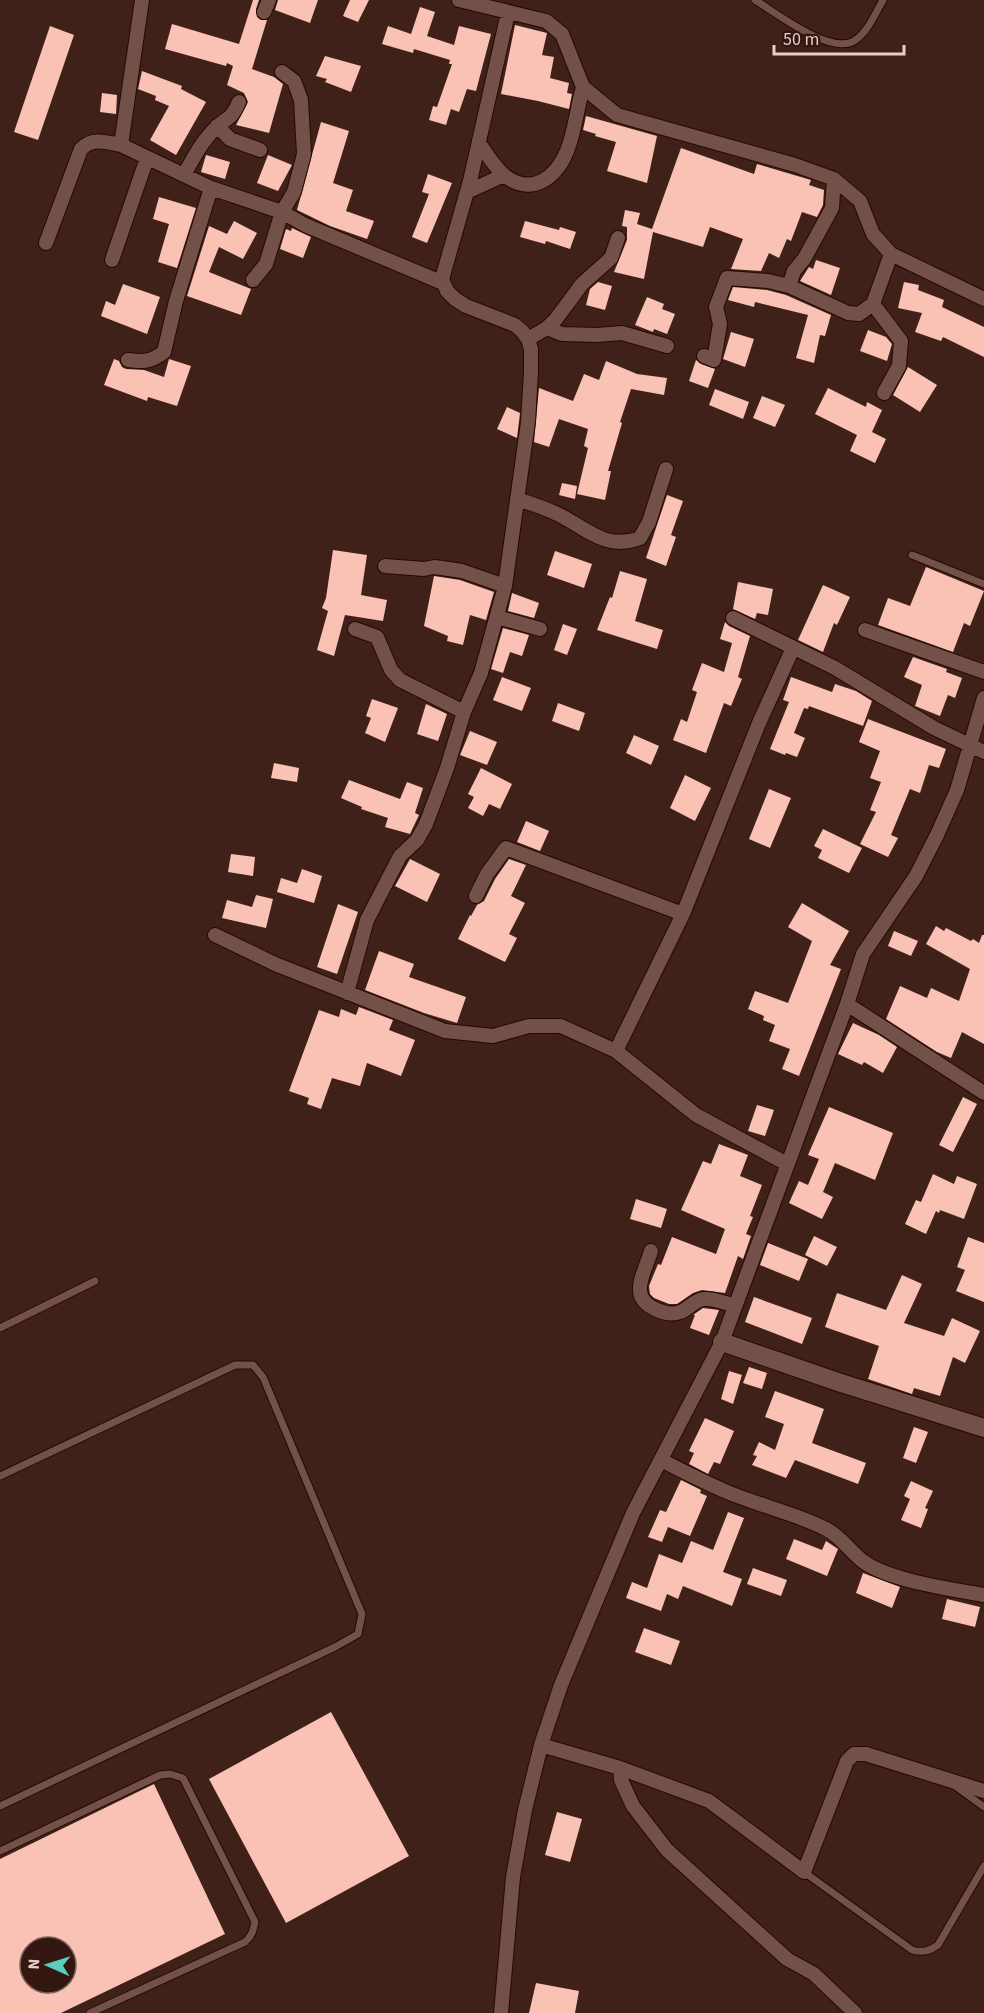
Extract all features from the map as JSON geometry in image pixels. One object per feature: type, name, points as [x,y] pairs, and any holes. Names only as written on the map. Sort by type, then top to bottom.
[{"type":"street","points":[[122,145],[142,0]]},
{"type":"street","points":[[459,0],[546,21],[562,34],[583,87],[616,115],[795,165],[834,179],[860,201],[873,234],[891,254],[984,299]]},
{"type":"street","points":[[443,283],[444,271],[479,143],[508,13]]},
{"type":"street","points":[[253,280],[266,264],[282,212],[294,192],[304,154],[301,100],[294,81],[282,72]]},
{"type":"street","points":[[479,143],[494,165],[515,183],[529,185],[543,181],[558,170],[568,150],[583,87]]},
{"type":"street","points":[[184,175],[204,142],[217,126],[232,117],[239,102]]},
{"type":"street","points":[[217,126],[230,139],[260,150]]},
{"type":"street","points":[[46,243],[81,149],[86,144],[96,141],[122,145],[211,188],[282,212],[305,225],[443,283],[455,299],[465,306],[515,325],[528,339],[531,349],[528,422],[505,586],[497,617],[481,673],[464,712],[447,768],[426,824],[417,840],[400,856],[368,920],[347,993]]},
{"type":"street","points":[[112,260],[147,158]]},
{"type":"street","points":[[466,192],[504,175]]},
{"type":"street","points":[[789,286],[794,271],[808,252],[832,208],[834,179]]},
{"type":"street","points":[[128,360],[153,361],[164,352],[176,301],[211,188]]},
{"type":"street","points":[[528,339],[547,328],[582,284],[611,258],[618,237]]},
{"type":"street","points":[[704,356],[714,360],[720,324],[716,307],[727,278],[768,281],[789,286],[848,313],[859,314],[873,304],[891,254]]},
{"type":"street","points":[[873,304],[901,341],[899,366],[884,393]]},
{"type":"street","points":[[547,328],[562,334],[622,333],[667,346]]},
{"type":"street","points":[[517,499],[555,512],[603,540],[634,540],[640,538],[649,522],[666,469]]},
{"type":"street","points":[[385,566],[424,569],[434,567],[462,571],[505,586]]},
{"type":"street","points":[[497,617],[540,629]]},
{"type":"street","points":[[733,618],[835,668],[934,728],[984,753]]},
{"type":"street","points":[[356,629],[376,636],[391,670],[400,680],[464,712]]},
{"type":"street","points":[[866,630],[984,672]]},
{"type":"street","points":[[616,1051],[683,914],[759,723],[793,648]]},
{"type":"street","points":[[501,2013],[513,1877],[525,1810],[541,1745],[561,1685],[633,1513],[723,1342],[847,1004],[863,954],[916,876],[937,835],[957,790],[968,746],[984,699]]},
{"type":"street","points":[[476,896],[487,874],[506,848],[683,914]]},
{"type":"street","points":[[215,935],[275,964],[445,1031],[493,1036],[529,1026],[561,1026],[616,1051],[696,1115],[787,1164]]},
{"type":"street","points":[[847,1004],[984,1093]]},
{"type":"street","points":[[651,1251],[639,1288],[640,1296],[647,1305],[672,1313],[680,1312],[703,1299],[717,1300],[735,1306]]},
{"type":"street","points":[[723,1342],[838,1382],[984,1428]]},
{"type":"street","points":[[661,1460],[717,1488],[829,1530],[846,1543],[865,1563],[881,1570],[922,1584],[983,1595]]},
{"type":"street","points":[[541,1745],[620,1768],[710,1801],[804,1872],[847,1761],[854,1754],[866,1754],[984,1791]]},
{"type":"street","points":[[620,1768],[621,1780],[633,1806],[668,1850],[787,1959],[814,1974],[855,2013]]},
{"type":"lane","points":[[755,0],[823,41],[845,44],[855,40],[868,27],[883,0]]},
{"type":"lane","points":[[912,555],[984,584]]},
{"type":"lane","points":[[0,1328],[95,1281]]},
{"type":"lane","points":[[0,1476],[235,1365],[253,1365],[263,1377],[362,1614],[358,1634],[335,1647],[0,1806]]},
{"type":"lane","points":[[0,1851],[160,1775],[178,1775],[183,1778],[255,1922],[254,1930],[245,1942],[90,2013]]},
{"type":"lane","points":[[950,1782],[984,1807]]},
{"type":"lane","points":[[804,1872],[912,1950],[919,1952],[938,1945],[984,1866]]},
{"type":"building","points":[[253,0],[259,0],[256,9],[257,17],[267,20],[252,69],[274,77],[283,84],[269,133],[236,125],[248,102],[244,93],[227,85],[233,66],[165,49],[172,24],[239,44]]},
{"type":"building","points":[[278,0],[318,0],[310,23],[275,10]]},
{"type":"building","points":[[350,0],[369,0],[358,22],[343,16]]},
{"type":"building","points":[[420,7],[435,12],[427,36],[454,45],[459,26],[491,34],[476,91],[467,89],[459,112],[451,109],[446,125],[429,120],[433,106],[437,107],[452,64],[449,64],[450,60],[414,49],[413,53],[382,44],[388,26],[411,34]]},
{"type":"building","points":[[515,25],[547,33],[542,55],[554,57],[550,78],[569,83],[567,93],[572,94],[569,109],[501,94]]},
{"type":"building","points":[[50,26],[74,35],[38,140],[14,132]]},
{"type":"building","points":[[325,56],[361,66],[351,92],[325,82],[327,79],[316,76]]},
{"type":"building","points":[[142,71],[182,86],[181,89],[206,102],[176,155],[150,140],[169,106],[155,100],[156,96],[138,89]]},
{"type":"building","points":[[102,93],[117,95],[116,114],[100,112]]},
{"type":"building","points":[[586,116],[657,136],[647,183],[607,171],[616,142],[583,130]]},
{"type":"building","points":[[321,122],[349,131],[333,183],[353,190],[346,211],[374,221],[367,239],[330,226],[297,210]]},
{"type":"building","points":[[681,148],[754,174],[757,164],[811,180],[809,185],[824,190],[823,205],[817,217],[802,212],[791,241],[787,239],[779,258],[769,253],[761,271],[731,269],[743,239],[710,227],[703,247],[653,232],[644,279],[614,272],[627,240],[627,227],[622,226],[625,210],[640,213],[637,224],[652,229]]},
{"type":"building","points":[[206,155],[230,162],[225,179],[201,172]]},
{"type":"building","points":[[268,155],[292,165],[278,191],[257,183]]},
{"type":"building","points":[[428,174],[452,183],[427,243],[412,237],[429,194],[422,192]]},
{"type":"building","points":[[159,197],[196,208],[177,268],[158,262],[169,224],[153,219]]},
{"type":"building","points":[[234,221],[257,233],[243,259],[219,247],[209,272],[251,289],[241,315],[187,296],[209,226],[227,234]]},
{"type":"building","points":[[525,221],[576,232],[570,249],[546,241],[545,244],[520,237]]},
{"type":"building","points":[[292,228],[311,237],[303,258],[280,249],[286,229],[291,231]]},
{"type":"building","points":[[816,260],[840,268],[831,295],[800,281],[809,267],[813,269]]},
{"type":"building","points":[[598,282],[612,286],[605,310],[586,305],[590,289]]},
{"type":"building","points":[[904,282],[919,285],[918,290],[944,300],[942,307],[984,327],[984,357],[943,337],[941,341],[915,332],[922,313],[898,308]]},
{"type":"building","points":[[123,284],[160,297],[147,334],[101,316],[106,301],[115,305]]},
{"type":"building","points":[[733,287],[767,290],[786,295],[831,315],[825,336],[820,335],[814,363],[796,358],[808,315],[755,302],[754,307],[728,300]]},
{"type":"building","points":[[647,297],[664,304],[662,309],[675,314],[667,334],[654,329],[653,332],[635,325]]},
{"type":"building","points":[[868,330],[886,337],[892,344],[887,361],[860,351]]},
{"type":"building","points":[[731,332],[754,339],[745,367],[723,359]]},
{"type":"building","points":[[114,359],[126,369],[144,370],[164,377],[169,359],[191,366],[177,406],[148,397],[147,401],[104,385]]},
{"type":"building","points":[[696,360],[715,369],[708,388],[689,381]]},
{"type":"building","points":[[606,361],[637,374],[667,378],[664,395],[631,389],[608,471],[611,471],[605,500],[577,494],[588,448],[584,446],[588,429],[559,419],[549,447],[534,442],[539,388],[573,401],[584,374],[599,380]]},
{"type":"building","points":[[908,367],[937,385],[920,412],[893,395]]},
{"type":"building","points":[[828,388],[866,407],[867,402],[882,410],[872,432],[886,439],[875,463],[850,451],[857,435],[815,414]]},
{"type":"building","points":[[715,389],[749,402],[743,419],[709,405]]},
{"type":"building","points":[[762,396],[785,405],[775,427],[753,418]]},
{"type":"building","points":[[507,407],[520,413],[517,438],[497,429]]},
{"type":"building","points":[[562,483],[577,486],[575,499],[559,495]]},
{"type":"building","points":[[667,495],[683,501],[671,535],[676,537],[666,566],[646,558]]},
{"type":"building","points":[[333,550],[367,555],[361,595],[387,600],[383,621],[345,615],[334,656],[317,650],[328,611],[322,608],[326,598]]},
{"type":"building","points":[[555,551],[592,564],[584,588],[547,575]]},
{"type":"building","points":[[926,567],[984,591],[970,626],[964,623],[953,652],[878,625],[888,598],[910,606]]},
{"type":"building","points":[[620,571],[647,579],[635,621],[663,630],[657,649],[597,630],[610,597],[612,598]]},
{"type":"building","points":[[434,576],[460,580],[494,592],[486,620],[470,615],[463,645],[447,641],[448,636],[424,626]]},
{"type":"building","points":[[738,582],[773,589],[768,615],[757,613],[755,619],[733,609]]},
{"type":"building","points":[[823,585],[850,597],[837,625],[834,623],[823,652],[798,640]]},
{"type":"building","points":[[512,593],[539,603],[534,618],[508,611]]},
{"type":"building","points":[[725,622],[750,636],[738,677],[742,679],[731,706],[724,703],[706,753],[673,740],[681,719],[687,722],[697,692],[692,690],[702,663],[724,672],[732,643],[720,639]]},
{"type":"building","points":[[563,624],[577,629],[567,655],[554,650]]},
{"type":"building","points":[[503,628],[529,635],[522,656],[510,652],[503,673],[491,669]]},
{"type":"building","points":[[913,657],[947,669],[946,672],[962,678],[955,698],[948,695],[940,716],[915,706],[922,685],[904,677]]},
{"type":"building","points":[[502,677],[531,688],[522,711],[493,700]]},
{"type":"building","points":[[791,677],[832,692],[835,684],[856,691],[872,701],[863,726],[809,706],[808,709],[804,708],[794,733],[805,738],[797,757],[770,749],[789,702],[783,700]]},
{"type":"building","points":[[372,699],[398,708],[385,742],[365,733],[371,718],[366,716]]},
{"type":"building","points":[[558,703],[585,713],[579,731],[552,721]]},
{"type":"building","points":[[426,704],[447,714],[438,741],[417,734]]},
{"type":"building","points":[[868,719],[946,749],[939,768],[929,765],[920,793],[910,789],[891,835],[898,838],[888,857],[860,844],[876,812],[870,810],[881,782],[870,778],[880,751],[859,742]]},
{"type":"building","points":[[470,731],[497,742],[487,765],[460,755]]},
{"type":"building","points":[[634,735],[659,746],[651,765],[626,753]]},
{"type":"building","points":[[274,763],[299,768],[297,782],[271,778]]},
{"type":"building","points":[[481,768],[512,784],[500,809],[489,804],[483,816],[468,808],[474,797],[468,794]]},
{"type":"building","points":[[685,775],[711,788],[695,821],[670,808]]},
{"type":"building","points":[[349,780],[400,799],[407,782],[423,788],[415,813],[419,815],[410,834],[385,827],[388,818],[361,809],[362,807],[341,798]]},
{"type":"building","points":[[769,789],[791,798],[770,848],[749,839]]},
{"type":"building","points":[[526,821],[549,831],[540,851],[517,842]]},
{"type":"building","points":[[823,829],[862,848],[849,873],[818,858],[822,850],[814,846]]},
{"type":"building","points":[[231,854],[255,857],[253,876],[228,872]]},
{"type":"building","points":[[410,859],[440,874],[427,902],[395,886]]},
{"type":"building","points":[[509,859],[526,865],[511,896],[525,903],[509,934],[517,938],[505,962],[458,939],[470,915],[477,905],[484,901],[495,879]]},
{"type":"building","points":[[302,869],[322,876],[314,903],[277,892],[281,878],[297,883]]},
{"type":"building","points":[[256,895],[273,899],[266,928],[222,918],[227,900],[252,907]]},
{"type":"building","points":[[802,903],[849,931],[830,965],[841,969],[799,1076],[782,1069],[790,1049],[769,1041],[775,1025],[763,1020],[764,1016],[748,1009],[755,991],[788,1003],[812,941],[788,927]]},
{"type":"building","points":[[338,904],[358,912],[337,974],[317,967]]},
{"type":"building","points":[[936,926],[944,931],[946,928],[979,943],[984,935],[984,1044],[962,1032],[951,1058],[937,1052],[886,1019],[900,986],[927,998],[931,988],[959,1001],[970,969],[926,944]]},
{"type":"building","points":[[894,931],[918,941],[911,956],[888,946]]},
{"type":"building","points":[[379,951],[414,964],[409,977],[466,997],[457,1023],[365,990]]},
{"type":"building","points":[[359,1007],[393,1020],[389,1030],[415,1040],[401,1076],[367,1063],[360,1086],[332,1078],[321,1109],[307,1104],[309,1098],[289,1091],[319,1010],[339,1017],[341,1009],[356,1015]]},
{"type":"building","points":[[853,1023],[879,1035],[897,1047],[883,1073],[864,1062],[862,1065],[838,1054]]},
{"type":"building","points":[[963,1097],[977,1104],[953,1152],[939,1145]]},
{"type":"building","points":[[757,1105],[774,1110],[765,1136],[748,1131]]},
{"type":"building","points":[[829,1107],[893,1133],[875,1180],[835,1163],[823,1192],[833,1197],[822,1219],[789,1203],[799,1181],[808,1185],[819,1159],[808,1155]]},
{"type":"building","points":[[719,1144],[748,1155],[740,1176],[762,1185],[746,1234],[751,1236],[743,1259],[738,1256],[725,1293],[702,1290],[677,1304],[669,1304],[654,1298],[650,1294],[649,1286],[658,1264],[661,1265],[672,1237],[716,1254],[725,1229],[681,1210],[703,1161],[711,1164]]},
{"type":"building","points":[[933,1174],[954,1184],[957,1176],[977,1184],[964,1219],[940,1210],[939,1213],[936,1211],[926,1234],[905,1224],[916,1200],[921,1202]]},
{"type":"building","points":[[636,1199],[667,1209],[661,1228],[630,1219]]},
{"type":"building","points":[[814,1236],[837,1247],[827,1266],[805,1255]]},
{"type":"building","points":[[968,1237],[984,1243],[984,1302],[956,1291],[965,1270],[957,1267]]},
{"type":"building","points":[[768,1243],[808,1259],[799,1281],[760,1265]]},
{"type":"building","points":[[902,1275],[922,1284],[904,1323],[944,1336],[952,1318],[980,1331],[965,1363],[953,1357],[940,1396],[914,1388],[912,1394],[868,1379],[879,1346],[825,1327],[837,1293],[886,1310]]},
{"type":"building","points":[[754,1297],[812,1318],[802,1344],[745,1322]]},
{"type":"building","points":[[703,1308],[719,1310],[709,1335],[690,1328],[695,1315],[693,1315]]},
{"type":"building","points":[[749,1367],[767,1373],[762,1389],[743,1383]]},
{"type":"building","points":[[729,1371],[742,1375],[733,1404],[721,1399]]},
{"type":"building","points":[[775,1391],[824,1409],[812,1443],[866,1463],[858,1484],[795,1460],[786,1478],[752,1465],[757,1456],[753,1455],[759,1442],[775,1450],[784,1424],[765,1417]]},
{"type":"building","points":[[705,1418],[734,1431],[720,1464],[714,1462],[708,1474],[689,1464],[694,1453],[689,1451]]},
{"type":"building","points":[[914,1427],[928,1432],[916,1463],[903,1458]]},
{"type":"building","points":[[681,1480],[701,1490],[700,1493],[707,1496],[690,1536],[668,1527],[662,1542],[648,1537],[660,1510],[666,1512]]},
{"type":"building","points":[[911,1481],[933,1491],[925,1508],[928,1509],[921,1528],[901,1520],[910,1499],[904,1496]]},
{"type":"building","points":[[728,1512],[744,1518],[723,1572],[742,1579],[732,1606],[683,1586],[678,1599],[667,1594],[661,1611],[626,1598],[632,1582],[647,1588],[659,1554],[682,1563],[691,1541],[713,1550]]},
{"type":"building","points":[[794,1539],[822,1550],[826,1541],[838,1549],[827,1576],[786,1559]]},
{"type":"building","points":[[753,1568],[787,1580],[781,1596],[747,1584]]},
{"type":"building","points":[[863,1573],[900,1587],[892,1608],[856,1593]]},
{"type":"building","points":[[947,1599],[980,1607],[975,1627],[942,1619]]},
{"type":"building","points":[[644,1628],[680,1641],[671,1665],[635,1652]]},
{"type":"building","points":[[331,1712],[409,1856],[286,1923],[209,1779]]},
{"type":"building","points":[[154,1784],[225,1934],[61,2013],[0,2013],[0,1859]]},
{"type":"building","points":[[557,1812],[582,1819],[570,1862],[545,1855]]},
{"type":"building","points":[[536,1983],[579,1991],[575,2013],[529,2013]]}]
